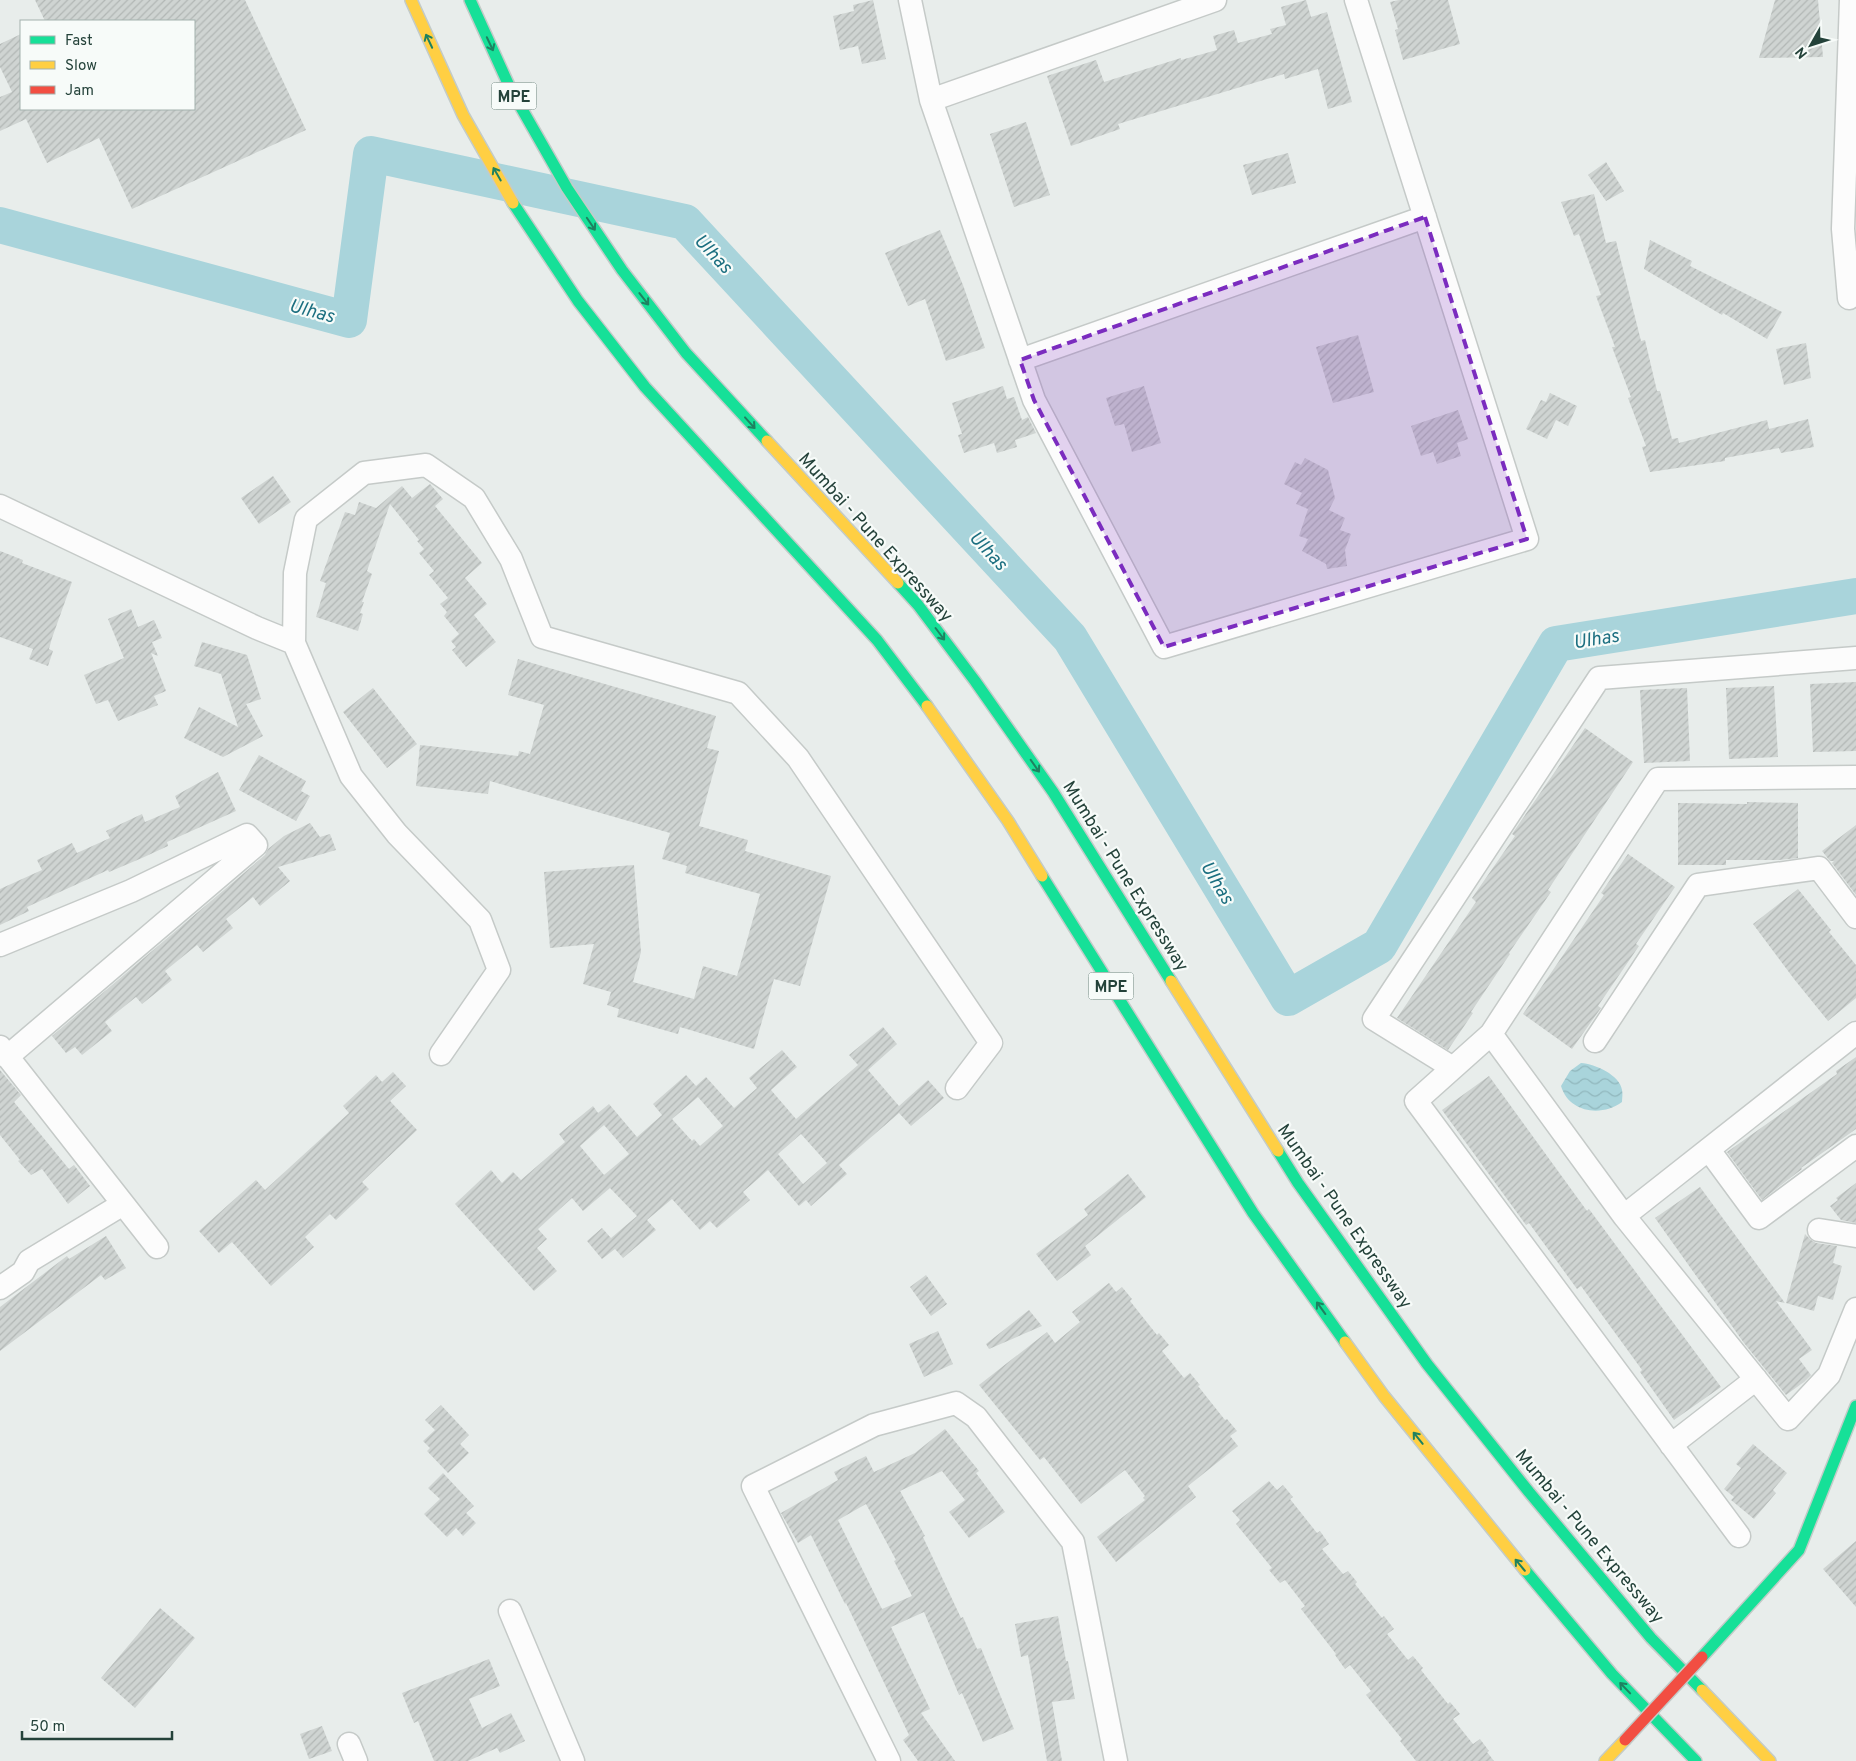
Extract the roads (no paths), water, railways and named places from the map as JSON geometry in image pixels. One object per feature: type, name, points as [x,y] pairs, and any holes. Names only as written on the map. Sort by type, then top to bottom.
[{"type":"main road","name":"MPE","points":[[410,0],[464,117],[521,216],[578,302],[645,387],[877,640],[932,712],[1008,821],[1253,1213],[1384,1396],[1488,1526],[1612,1674],[1696,1761]]},
{"type":"main road","name":"Mumbai - Pune Expressway","points":[[470,0],[511,90],[567,188],[615,260],[686,353],[918,605],[975,681],[1053,792],[1298,1183],[1427,1364],[1529,1492],[1652,1638],[1770,1761]]},
{"type":"main road","points":[[1605,1761],[1702,1658],[1799,1550],[1856,1406]]},
{"type":"street","points":[[910,0],[931,100],[1034,400],[1164,646],[1527,539],[1356,0]]},
{"type":"street","points":[[931,100],[1215,0]]},
{"type":"street","points":[[1849,298],[1843,229],[1851,0]]},
{"type":"street","points":[[1020,360],[1425,218]]},
{"type":"street","points":[[441,1054],[499,970],[480,920],[398,834],[350,776],[294,643],[295,573],[306,519],[364,473],[426,465],[474,498],[511,559],[542,637],[738,694],[798,758],[991,1044],[957,1088]]},
{"type":"street","points":[[0,506],[257,628],[294,643]]},
{"type":"street","points":[[1452,1068],[1374,1019],[1599,678],[1856,658]]},
{"type":"street","points":[[1738,1536],[1416,1101],[1491,1034],[1658,779],[1856,777]]},
{"type":"street","points":[[0,944],[131,891],[247,835],[256,846],[4,1052],[157,1247]]},
{"type":"street","points":[[1596,1041],[1698,885],[1819,868],[1856,917]]},
{"type":"street","points":[[1624,1216],[1856,1033]]},
{"type":"street","points":[[1491,1034],[1624,1216],[1788,1419],[1829,1375],[1856,1309]]},
{"type":"street","points":[[1708,1150],[1759,1218],[1856,1146]]},
{"type":"street","points":[[0,1288],[24,1272],[29,1261],[124,1204]]},
{"type":"street","points":[[1819,1230],[1856,1236]]},
{"type":"street","points":[[1671,1445],[1756,1379]]},
{"type":"street","points":[[889,1761],[753,1486],[874,1425],[956,1403],[976,1417],[1073,1542],[1116,1761]]},
{"type":"street","points":[[510,1611],[573,1761]]},
{"type":"water","points":[[1581,1063],[1600,1068],[1612,1075],[1622,1090],[1622,1102],[1614,1107],[1596,1111],[1587,1110],[1571,1102],[1561,1086],[1570,1071]]},
{"type":"waterway","name":"Ulhas","points":[[0,225],[349,320],[371,154],[685,222],[1070,638],[1288,998],[1379,946],[1556,644],[1856,596]]}]
